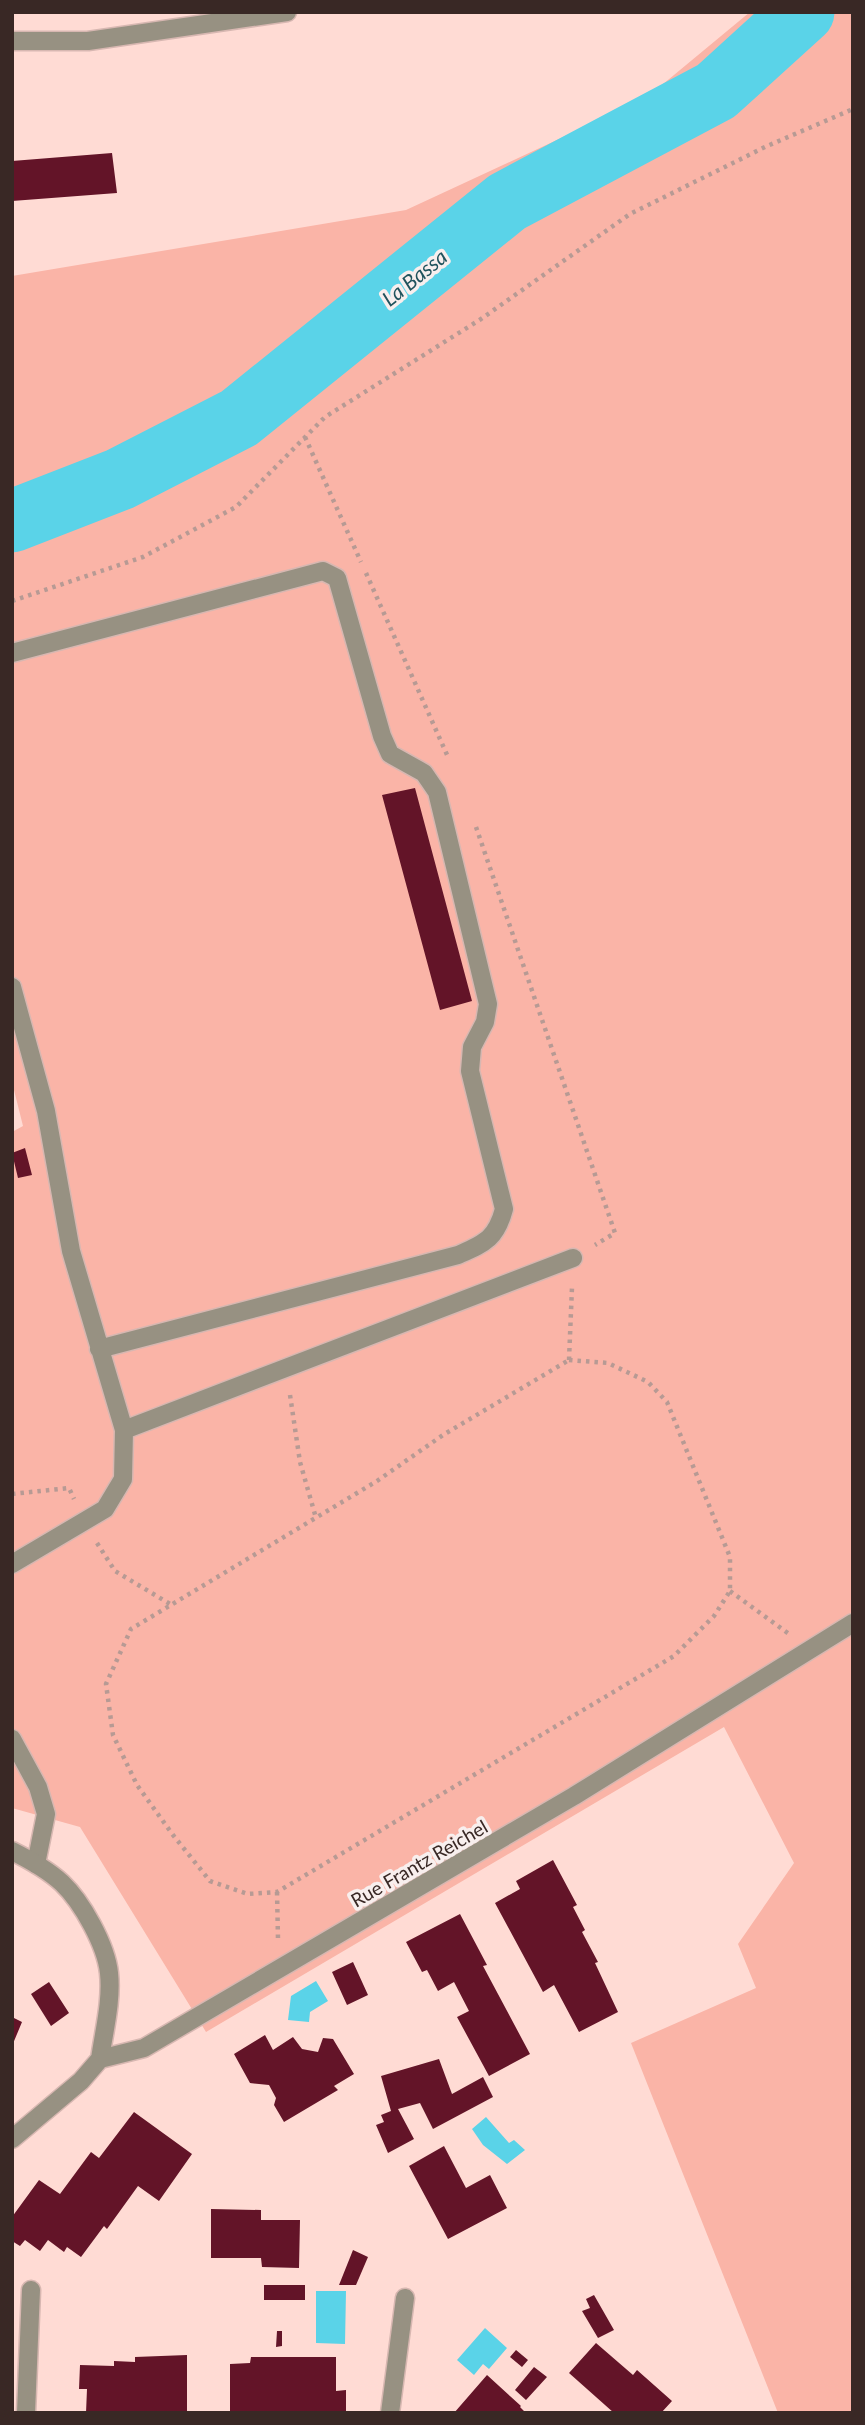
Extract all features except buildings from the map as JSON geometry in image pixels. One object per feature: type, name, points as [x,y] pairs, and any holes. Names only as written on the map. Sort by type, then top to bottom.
[{"type":"street","points":[[12,41],[88,41],[287,12]]},
{"type":"street","points":[[12,653],[323,571],[337,578],[390,754],[424,773],[436,792],[488,1004],[485,1022],[472,1047],[470,1071],[504,1209],[499,1228],[484,1244],[458,1255],[99,1349]]},
{"type":"street","points":[[12,987],[46,1111],[71,1251],[124,1430],[124,1479],[105,1509],[12,1564]]},
{"type":"street","points":[[124,1430],[573,1258]]},
{"type":"street","name":"Rue Frantz Reichel","points":[[100,2059],[144,2048],[575,1796],[853,1623]]},
{"type":"street","points":[[12,1740],[38,1787],[46,1814],[36,1864]]},
{"type":"street","points":[[12,1852],[36,1864],[64,1884],[98,1934],[109,1973],[108,2008],[100,2059],[81,2081],[12,2139]]},
{"type":"street","points":[[26,2413],[31,2290]]},
{"type":"street","points":[[390,2413],[405,2298]]},
{"type":"path","points":[[12,601],[143,557],[236,507],[326,417],[481,319],[630,214],[765,147],[853,109]]},
{"type":"path","points":[[569,1360],[573,1258]]},
{"type":"path","points":[[569,1360],[608,1363],[648,1382],[667,1402],[730,1557],[730,1591],[714,1616],[674,1656],[277,1892],[248,1894],[210,1881],[137,1785],[113,1735],[106,1684],[131,1629],[377,1481],[443,1435],[569,1360]]},
{"type":"path","points":[[286,1368],[300,1462],[316,1518]]},
{"type":"path","points":[[12,1494],[69,1488],[83,1522],[116,1571],[170,1604]]},
{"type":"path","points":[[730,1591],[792,1636],[804,1652]]},
{"type":"path","points":[[277,1892],[281,1968]]},
{"type":"shaded area","points":[[750,12],[853,12],[853,2413],[778,2413],[631,2043],[756,1988],[738,1944],[794,1863],[724,1727],[206,2032],[80,1827],[12,1808],[12,1132],[23,1126],[12,1082],[12,276],[406,210],[645,99]]},
{"type":"water","points":[[316,1981],[328,2001],[310,2012],[309,2022],[288,2020],[291,1996]]},
{"type":"water","points":[[486,2117],[509,2143],[514,2140],[525,2150],[507,2164],[483,2145],[472,2129]]},
{"type":"water","points":[[316,2291],[346,2291],[345,2344],[316,2343]]},
{"type":"water","points":[[485,2328],[507,2348],[489,2369],[483,2364],[474,2375],[457,2360]]},
{"type":"waterway","name":"La Bassa","points":[[12,521],[120,479],[239,418],[507,202],[716,91],[803,12]]}]
